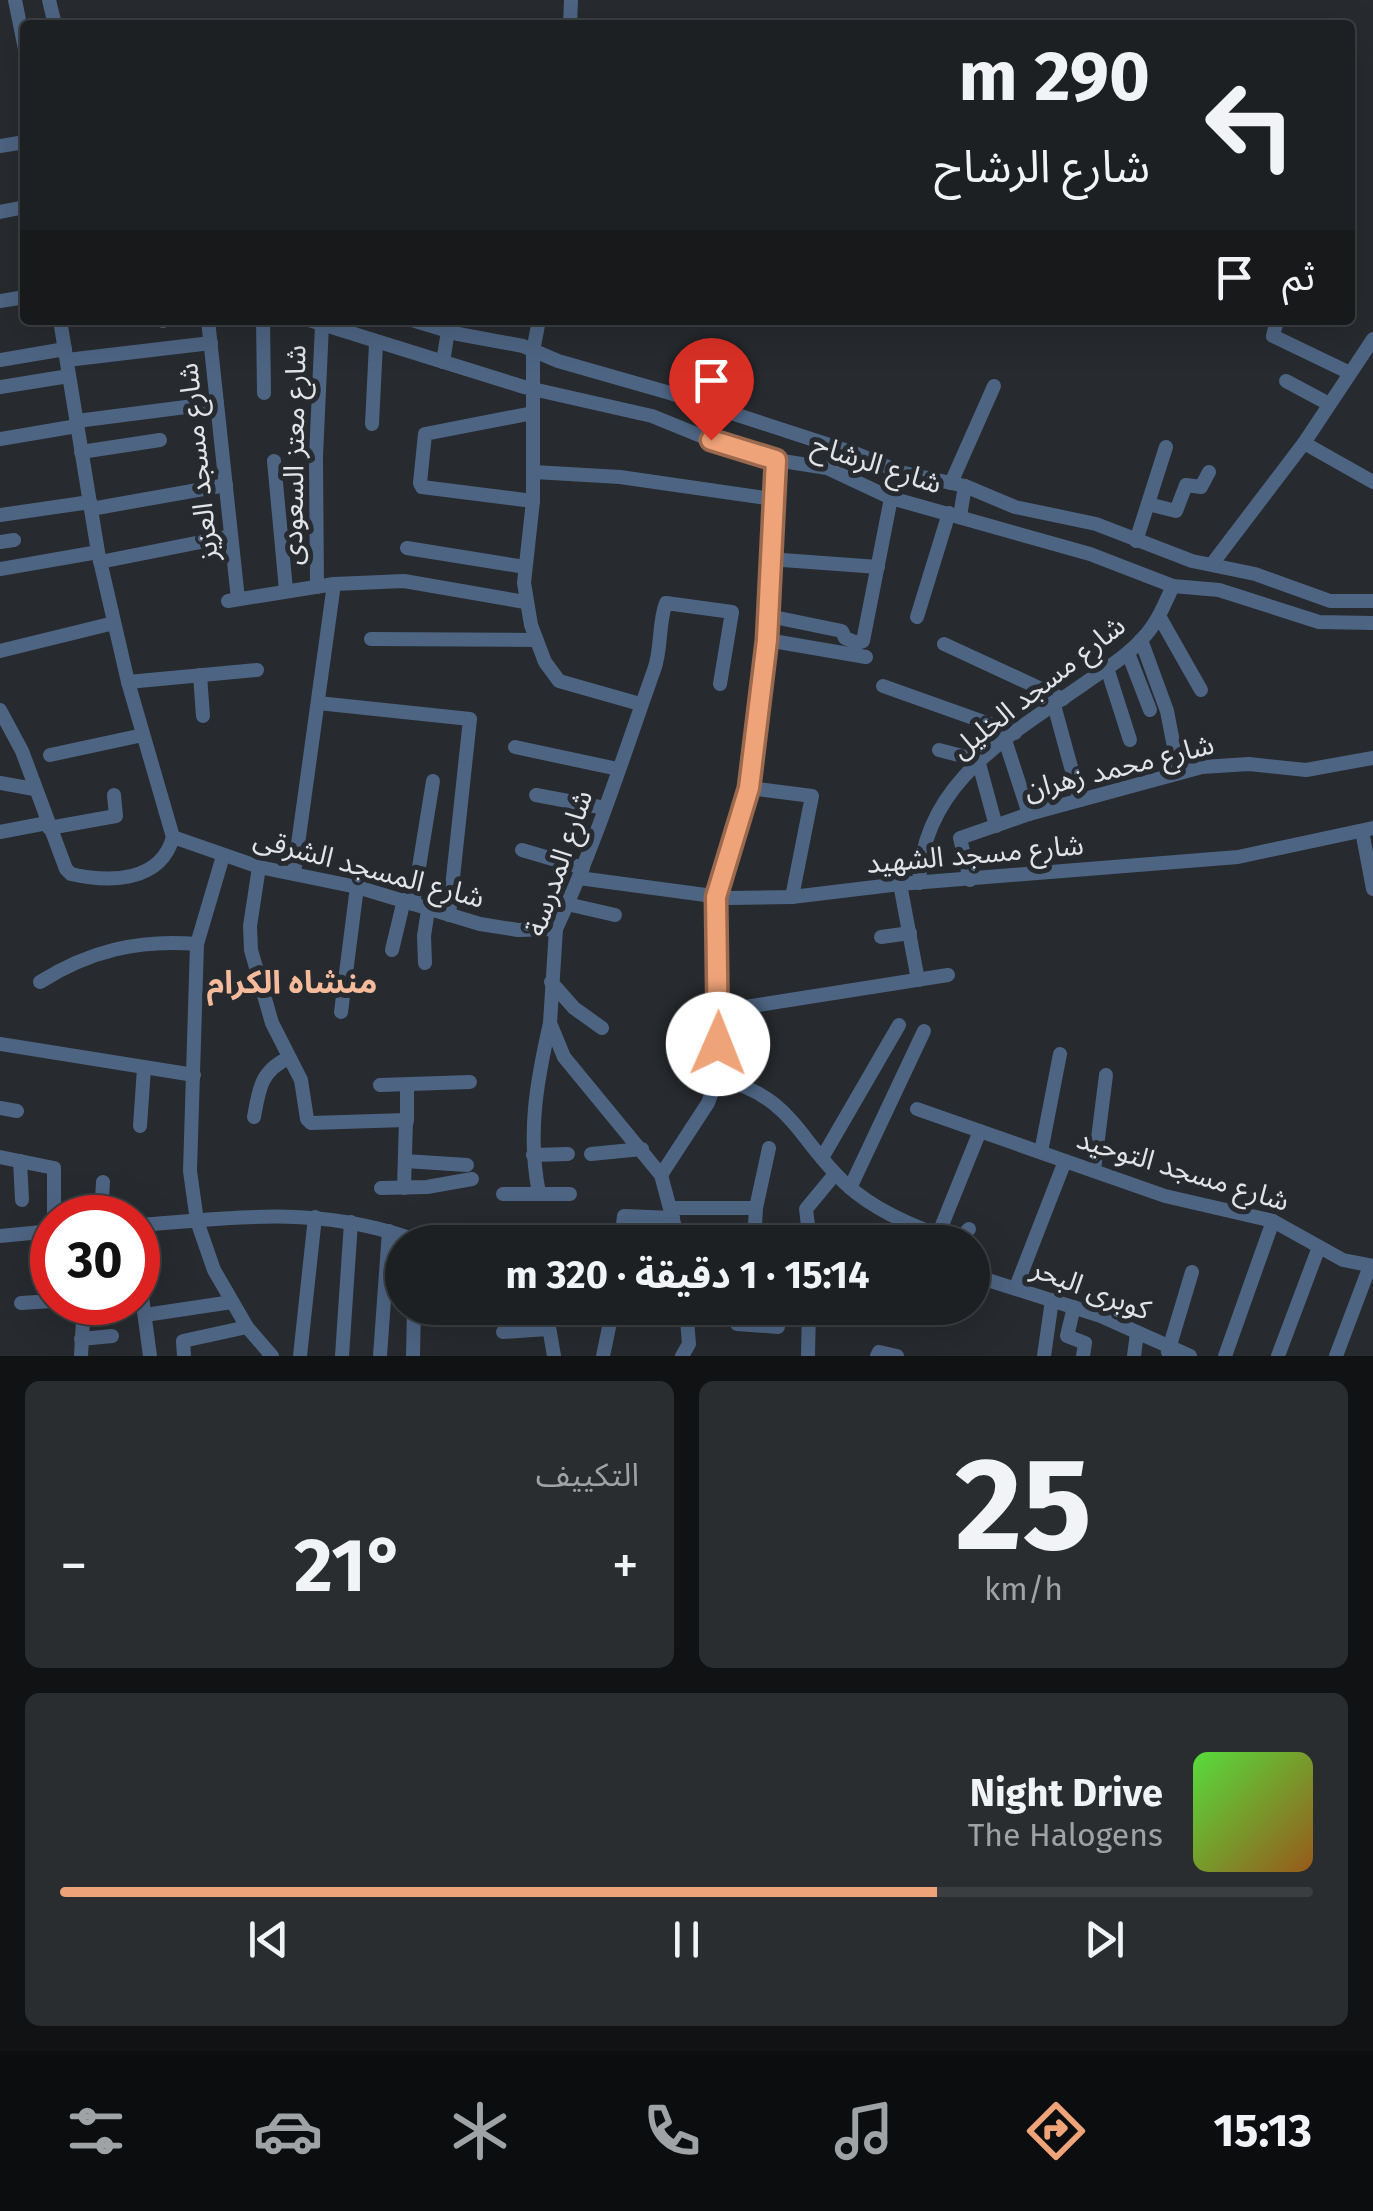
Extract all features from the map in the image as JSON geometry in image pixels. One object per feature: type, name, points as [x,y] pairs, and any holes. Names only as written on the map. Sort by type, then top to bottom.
[{"type":"street","points":[[15,0],[20,24]]},
{"type":"street","points":[[0,710],[22,751],[66,869],[77,876],[136,876],[154,868],[168,855],[173,837],[128,682],[99,557],[61,325]]},
{"type":"street","name":"شارع مسجد العزيز","points":[[208,325],[231,536],[233,600],[286,590]]},
{"type":"street","points":[[263,325],[264,393]]},
{"type":"street","name":"شارع معتز السعودى","points":[[315,325],[317,587]]},
{"type":"street","name":"شارع الرشاح","points":[[324,325],[376,343],[445,347],[511,343],[533,355],[709,405],[900,472],[960,487],[1015,507],[1069,517],[1136,540],[1184,577]]},
{"type":"street","name":"شارع الرشاح","points":[[418,325],[445,347],[533,385],[652,416],[776,460],[827,468],[891,498],[957,512],[1000,531],[1184,577],[1319,622],[1353,614],[1373,601]]},
{"type":"street","points":[[538,325],[533,355],[534,501],[525,602],[535,640],[551,674],[559,680],[640,704]]},
{"type":"street","points":[[1276,325],[1273,336],[1350,373]]},
{"type":"street","points":[[1212,564],[1304,443],[1373,339]]},
{"type":"street","points":[[372,424],[376,343]]},
{"type":"street","points":[[0,360],[67,361],[210,344]]},
{"type":"street","points":[[0,388],[67,361]]},
{"type":"street","points":[[1286,381],[1330,404]]},
{"type":"street","points":[[916,617],[957,512],[960,487],[994,386]]},
{"type":"street","points":[[0,439],[217,403]]},
{"type":"street","points":[[533,413],[425,434],[420,484],[534,501]]},
{"type":"street","points":[[81,452],[160,440]]},
{"type":"street","points":[[1304,443],[1373,482]]},
{"type":"street","points":[[1136,540],[1166,447]]},
{"type":"street","points":[[661,1174],[708,1103],[717,1078],[720,1011],[716,897],[749,788],[767,640],[776,460]]},
{"type":"street","points":[[274,461],[286,590],[412,582],[525,602]]},
{"type":"street","points":[[534,472],[620,477],[774,499]]},
{"type":"street","points":[[1148,504],[1176,511],[1186,485],[1201,487],[1209,472]]},
{"type":"street","points":[[0,515],[226,485]]},
{"type":"street","points":[[768,616],[842,630],[844,638],[858,643],[864,639],[891,498]]},
{"type":"street","points":[[0,569],[231,536]]},
{"type":"street","points":[[407,548],[526,567]]},
{"type":"street","points":[[770,559],[878,567]]},
{"type":"street","name":"شارع الرشاح","points":[[1184,577],[1212,564],[1255,574],[1330,601],[1373,623]]},
{"type":"street","name":"شارع مسجد الخليل","points":[[919,883],[924,841],[953,787],[978,760],[1128,653],[1159,616],[1184,577]]},
{"type":"street","points":[[294,873],[334,584]]},
{"type":"street","name":"شارع المدرسة","points":[[674,1225],[661,1174],[564,1058],[550,1022],[551,982],[556,929],[581,873],[658,656],[664,606],[668,603],[732,612],[720,684]]},
{"type":"street","points":[[1159,616],[1201,690]]},
{"type":"street","points":[[0,650],[114,622]]},
{"type":"street","points":[[371,639],[535,640]]},
{"type":"street","points":[[767,640],[866,657]]},
{"type":"street","points":[[1141,640],[1166,712],[1179,772]]},
{"type":"street","points":[[944,644],[1058,702],[1080,800]]},
{"type":"street","points":[[1128,653],[1150,710]]},
{"type":"street","points":[[1106,668],[1130,740]]},
{"type":"street","points":[[128,682],[257,670]]},
{"type":"street","points":[[200,675],[203,716]]},
{"type":"street","points":[[883,686],[1010,737],[1029,814]]},
{"type":"street","points":[[318,703],[467,717],[470,721],[449,915]]},
{"type":"street","points":[[50,756],[143,734]]},
{"type":"street","points":[[515,747],[618,769]]},
{"type":"street","points":[[939,750],[978,760],[996,826]]},
{"type":"street","name":"شارع محمد زهران","points":[[970,880],[960,838],[1029,814],[1179,772],[1226,764],[1306,770],[1373,758]]},
{"type":"street","points":[[392,950],[408,902],[433,781]]},
{"type":"street","points":[[0,782],[34,789]]},
{"type":"street","points":[[749,788],[812,796],[792,897]]},
{"type":"street","points":[[0,832],[116,816],[114,795]]},
{"type":"street","points":[[536,796],[605,808]]},
{"type":"street","points":[[1368,830],[1373,889]]},
{"type":"street","name":"شارع مسجد الشهيد","points":[[522,850],[581,873],[716,897],[792,897],[900,884],[1238,857],[1368,830]]},
{"type":"street","name":"شارع المسجد الشرقى","points":[[173,837],[259,867],[357,887],[428,910],[518,930],[556,929]]},
{"type":"street","points":[[224,856],[197,944],[190,1171],[197,1221],[214,1270],[248,1327],[272,1356]]},
{"type":"street","points":[[259,867],[250,926],[251,950],[272,1024],[301,1080],[307,1117],[311,1123],[407,1121]]},
{"type":"street","points":[[900,884],[918,980]]},
{"type":"street","points":[[341,1012],[357,887]]},
{"type":"street","points":[[568,904],[615,915]]},
{"type":"street","points":[[425,963],[428,910]]},
{"type":"street","points":[[881,938],[910,933]]},
{"type":"street","points":[[40,982],[76,961],[115,948],[156,942],[197,944]]},
{"type":"street","points":[[720,1011],[948,976]]},
{"type":"street","points":[[551,982],[574,1008],[602,1028]]},
{"type":"street","points":[[752,1006],[757,1045]]},
{"type":"street","points":[[539,1194],[533,1156],[535,1097],[550,1022]]},
{"type":"street","points":[[822,1158],[899,1025]]},
{"type":"street","points":[[850,1188],[924,1031]]},
{"type":"street","points":[[0,1044],[194,1075]]},
{"type":"street","points":[[1042,1152],[1060,1054]]},
{"type":"street","points":[[254,1117],[263,1077],[274,1064],[289,1058]]},
{"type":"street","points":[[140,1126],[144,1068]]},
{"type":"street","points":[[1094,1170],[1106,1075]]},
{"type":"street","points":[[717,1078],[769,1099],[798,1124],[850,1188],[882,1210],[916,1225]]},
{"type":"street","points":[[380,1086],[470,1082]]},
{"type":"street","points":[[404,1188],[406,1084]]},
{"type":"street","points":[[0,1108],[17,1111]]},
{"type":"street","name":"شارع مسجد التوحيد","points":[[917,1109],[1165,1196],[1273,1221],[1343,1260],[1371,1266]]},
{"type":"street","points":[[942,1225],[980,1131]]},
{"type":"street","points":[[755,1225],[769,1148]]},
{"type":"street","points":[[590,1154],[642,1150]]},
{"type":"street","points":[[533,1156],[568,1154]]},
{"type":"street","points":[[0,1157],[50,1166],[55,1172],[54,1195]]},
{"type":"street","points":[[20,1161],[22,1200]]},
{"type":"street","points":[[380,1188],[404,1188],[470,1172],[406,1161]]},
{"type":"street","points":[[1016,1287],[1066,1161]]},
{"type":"street","points":[[808,1225],[806,1209],[835,1174]]},
{"type":"street","points":[[102,1182],[102,1195]]},
{"type":"street","points":[[504,1194],[570,1194]]},
{"type":"street","points":[[623,1225],[624,1216],[756,1208]]},
{"type":"street","points":[[160,1224],[256,1215],[315,1216],[385,1231]]},
{"type":"street","points":[[300,1356],[315,1216]]},
{"type":"street","points":[[1225,1356],[1273,1221]]},
{"type":"street","points":[[342,1356],[350,1222]]},
{"type":"street","points":[[0,1236],[30,1234]]},
{"type":"street","points":[[1278,1356],[1319,1247]]},
{"type":"street","points":[[1336,1356],[1371,1266]]},
{"type":"street","points":[[1168,1351],[1192,1272]]},
{"type":"street","name":"كوبرى البحر","points":[[990,1280],[1074,1307],[1137,1333],[1168,1351],[1190,1356]]},
{"type":"street","points":[[380,1356],[385,1287]]},
{"type":"street","points":[[1044,1356],[1052,1300]]},
{"type":"street","points":[[22,1303],[30,1302]]},
{"type":"street","points":[[160,1313],[232,1302]]},
{"type":"street","points":[[1074,1307],[1067,1336],[1085,1342],[1083,1356]]},
{"type":"street","points":[[503,1332],[548,1324],[554,1356]]},
{"type":"street","points":[[80,1356],[82,1325]]},
{"type":"street","points":[[146,1325],[150,1356]]},
{"type":"street","points":[[413,1356],[414,1325]]},
{"type":"street","points":[[603,1356],[609,1325]]},
{"type":"street","points":[[682,1356],[688,1344],[687,1325]]},
{"type":"street","points":[[751,1325],[778,1327]]},
{"type":"street","points":[[808,1356],[809,1325]]},
{"type":"street","points":[[184,1356],[183,1341],[248,1327]]},
{"type":"street","points":[[1134,1356],[1137,1333]]},
{"type":"street","points":[[80,1339],[112,1336]]},
{"type":"street","points":[[877,1356],[879,1352],[896,1356]]},
{"type":"district","name":"منشاه الكرام","points":[[292,982]]},
{"type":"route","points":[[711,440],[776,460],[767,640],[749,788],[716,897],[718,1044]]}]
